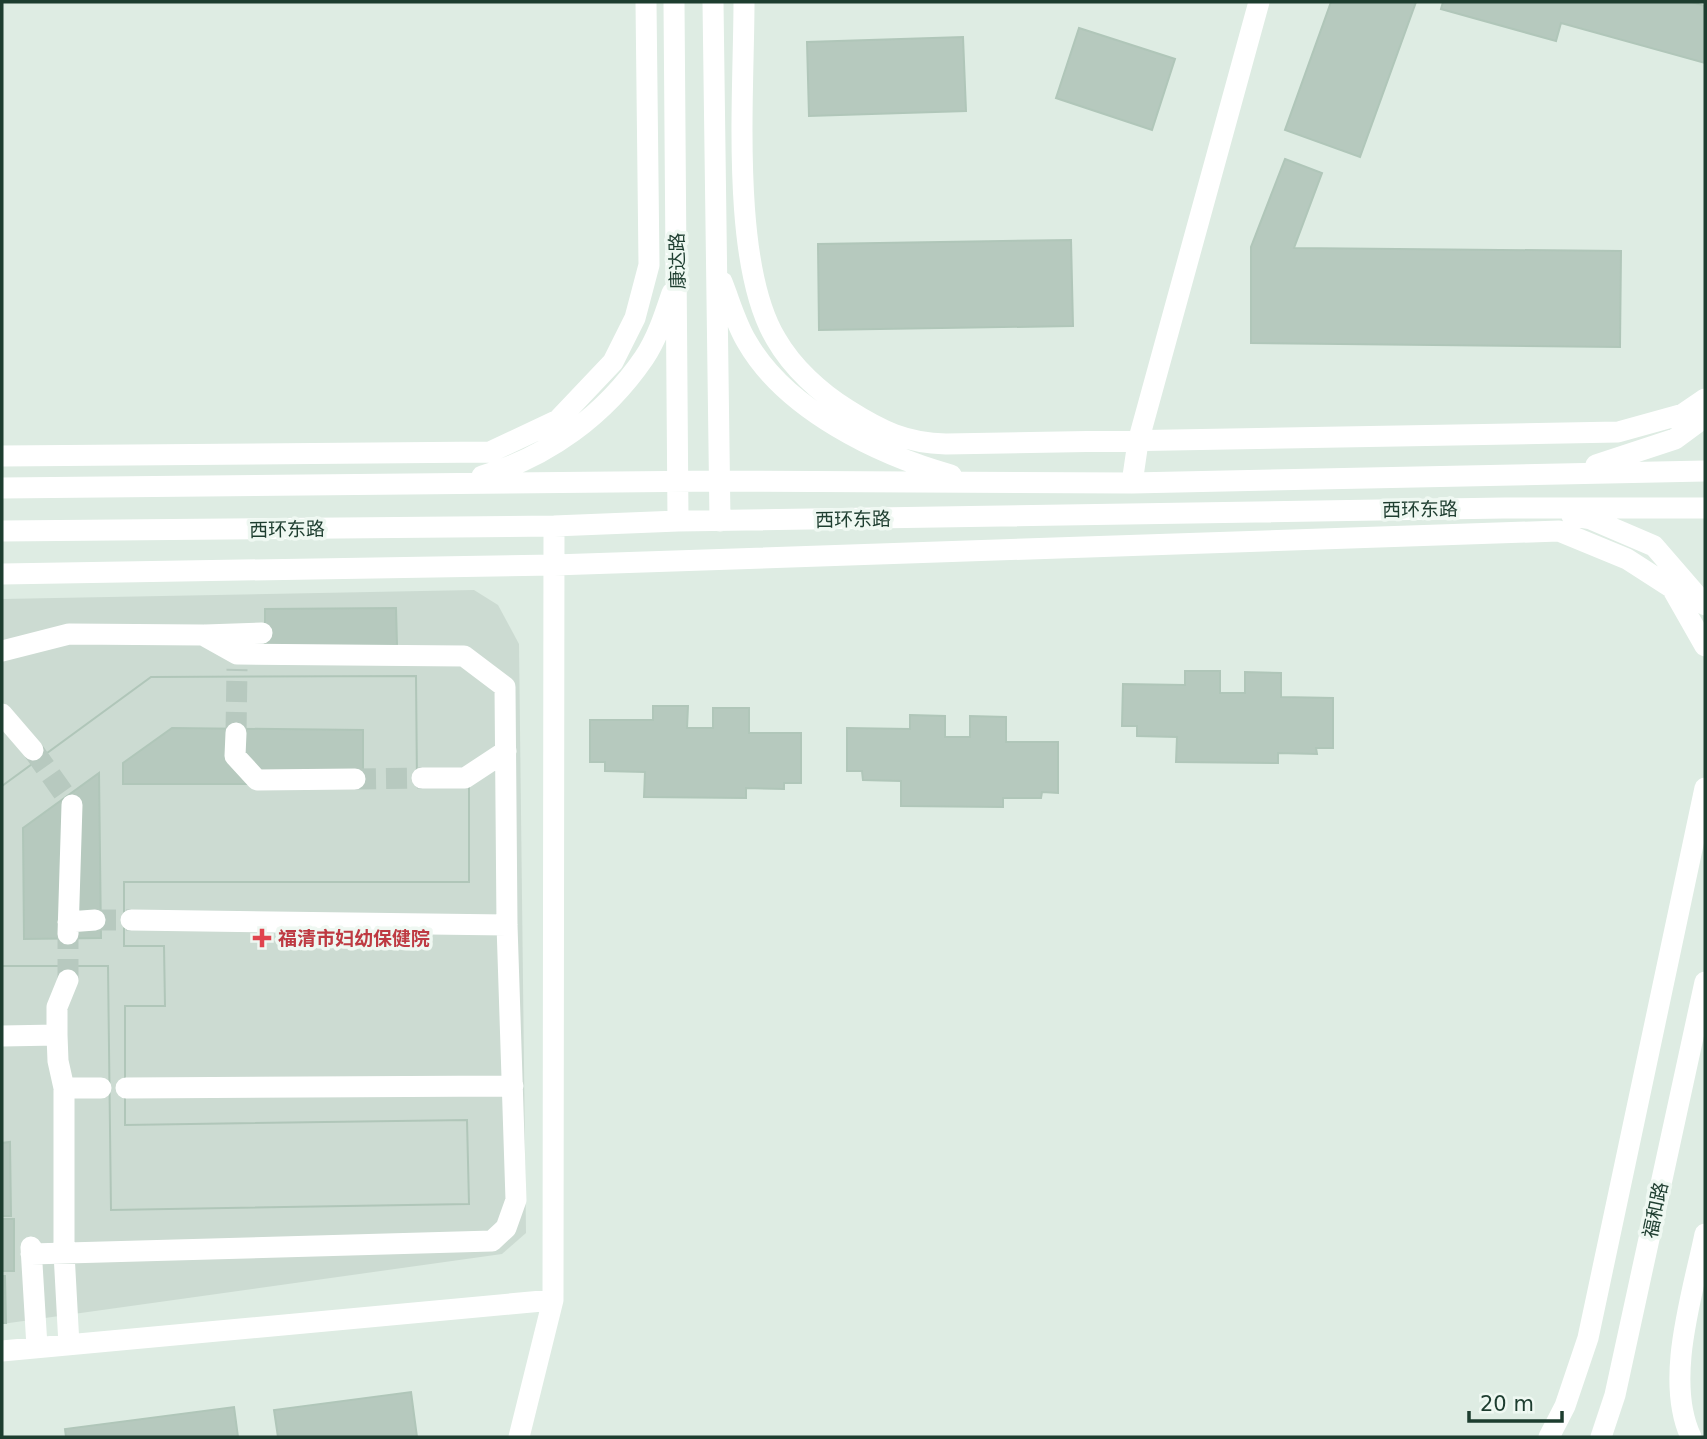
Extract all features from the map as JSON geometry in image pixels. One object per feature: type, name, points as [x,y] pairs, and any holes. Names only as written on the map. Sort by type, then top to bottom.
[{"type":"street","points":[[2,456],[490,452],[558,421],[613,362],[635,318],[649,265],[646,2]]},
{"type":"street","name":"康达路","points":[[674,2],[678,521]]},
{"type":"street","name":"康达路","points":[[713,2],[720,521]]},
{"type":"street","points":[[744,2],[745,216],[754,282],[775,339],[802,373],[833,401],[875,428],[916,444],[1618,432],[1684,414],[1705,399]]},
{"type":"street","points":[[1132,483],[1138,442],[1259,2]]},
{"type":"street","points":[[717,267],[746,342],[771,374],[816,412],[860,441],[907,463],[981,482]]},
{"type":"street","points":[[457,484],[511,468],[544,452],[573,433],[645,356],[677,278]]},
{"type":"street","points":[[1565,473],[1675,439],[1705,417]]},
{"type":"street","name":"西环东路","points":[[2,488],[679,481],[1132,483],[1705,471]]},
{"type":"street","points":[[1504,508],[1591,519],[1654,546],[1705,605]]},
{"type":"street","name":"西环东路","points":[[2,531],[554,526],[678,521],[1504,508],[1705,508]]},
{"type":"street","points":[[519,1437],[553,1300],[554,526]]},
{"type":"street","points":[[2,574],[554,565],[1559,531],[1627,558],[1672,588],[1705,646]]},
{"type":"street","points":[[2,651],[69,634],[262,633]]},
{"type":"street","points":[[37,1347],[31,1251],[492,1241],[506,1228],[516,1200],[507,925],[505,687],[464,656],[237,662],[203,635]]},
{"type":"street","points":[[2,714],[33,750]]},
{"type":"street","points":[[236,733],[235,756],[257,780],[355,779]]},
{"type":"street","points":[[422,778],[465,778],[506,751]]},
{"type":"street","points":[[1549,1437],[1565,1406],[1588,1338],[1705,788]]},
{"type":"street","points":[[72,805],[68,928],[95,920]]},
{"type":"street","points":[[131,920],[507,925]]},
{"type":"street","points":[[68,980],[57,1007],[57,1035],[58,1061],[64,1088],[64,1252],[69,1345]]},
{"type":"street","name":"福和路","points":[[1601,1437],[1615,1395],[1705,982]]},
{"type":"street","points":[[2,1036],[57,1035]]},
{"type":"street","points":[[125,1088],[513,1086]]},
{"type":"street","points":[[64,1088],[101,1088]]},
{"type":"street","points":[[1691,1437],[1680,1394],[1683,1336],[1705,1234]]},
{"type":"street","points":[[2,1351],[553,1300]]},
{"type":"shaded area","name":"福清市妇幼保健院","points":[[474,590],[498,605],[519,644],[526,1233],[502,1254],[2,1324],[2,599]]},
{"type":"building","points":[[1331,2],[1416,2],[1360,157],[1285,130]]},
{"type":"building","points":[[1443,2],[1692,2],[1705,6],[1705,63],[1561,23],[1556,41],[1441,9]]},
{"type":"building","points":[[1079,28],[1175,59],[1152,130],[1056,98]]},
{"type":"building","points":[[963,37],[966,111],[809,116],[807,42]]},
{"type":"building","points":[[1285,159],[1322,173],[1294,248],[1621,251],[1620,347],[1251,343],[1251,247]]},
{"type":"building","points":[[1071,240],[1073,326],[819,330],[818,244]]},
{"type":"building","points":[[396,608],[397,645],[265,646],[265,609]]},
{"type":"building","points":[[1185,671],[1220,671],[1220,693],[1245,693],[1245,672],[1281,673],[1281,697],[1333,698],[1333,748],[1316,748],[1317,754],[1278,753],[1278,763],[1176,762],[1177,737],[1137,736],[1137,726],[1122,726],[1123,684],[1185,685]]},
{"type":"building","points":[[416,676],[417,784],[469,784],[469,882],[124,882],[124,946],[164,946],[165,1006],[125,1006],[125,1125],[467,1120],[469,1204],[111,1210],[108,966],[2,966],[2,786],[151,677]],"holes":[[[99,773],[101,938],[24,939],[23,828]]]},
{"type":"building","points":[[416,676],[417,784],[469,784],[469,882],[124,882],[124,946],[164,946],[165,1006],[125,1006],[125,1125],[467,1120],[469,1204],[111,1210],[108,966],[2,966],[2,786],[151,677]],"holes":[[[172,728],[363,730],[363,784],[123,784],[123,763]]]},
{"type":"building","points":[[653,706],[688,706],[687,728],[713,728],[713,708],[749,708],[749,733],[801,733],[801,783],[784,783],[784,789],[746,788],[746,798],[644,797],[645,772],[605,771],[605,762],[590,762],[590,720],[653,720]]},
{"type":"building","points":[[910,715],[945,716],[945,737],[970,737],[970,716],[1006,717],[1006,742],[1058,742],[1058,793],[1042,792],[1041,798],[1003,798],[1003,807],[901,806],[901,781],[863,780],[862,771],[847,771],[847,728],[910,729]]},
{"type":"building","points":[[10,1142],[11,1216],[2,1216],[2,1143]]},
{"type":"building","points":[[2,1219],[14,1219],[14,1271],[2,1271]]},
{"type":"building","points":[[2,1276],[5,1276],[6,1323],[2,1323]]},
{"type":"building","points":[[411,1392],[417,1437],[278,1437],[274,1410]]},
{"type":"building","points":[[234,1407],[238,1437],[66,1437],[65,1429]]},
{"type":"tunnel","points":[[236,733],[237,669]]},
{"type":"tunnel","points":[[33,750],[72,805]]},
{"type":"tunnel","points":[[355,779],[422,778]]},
{"type":"tunnel","points":[[95,920],[131,920]]},
{"type":"tunnel","points":[[68,934],[68,980]]},
{"type":"place","name":"福清市妇幼保健院","points":[[262,938]]}]
